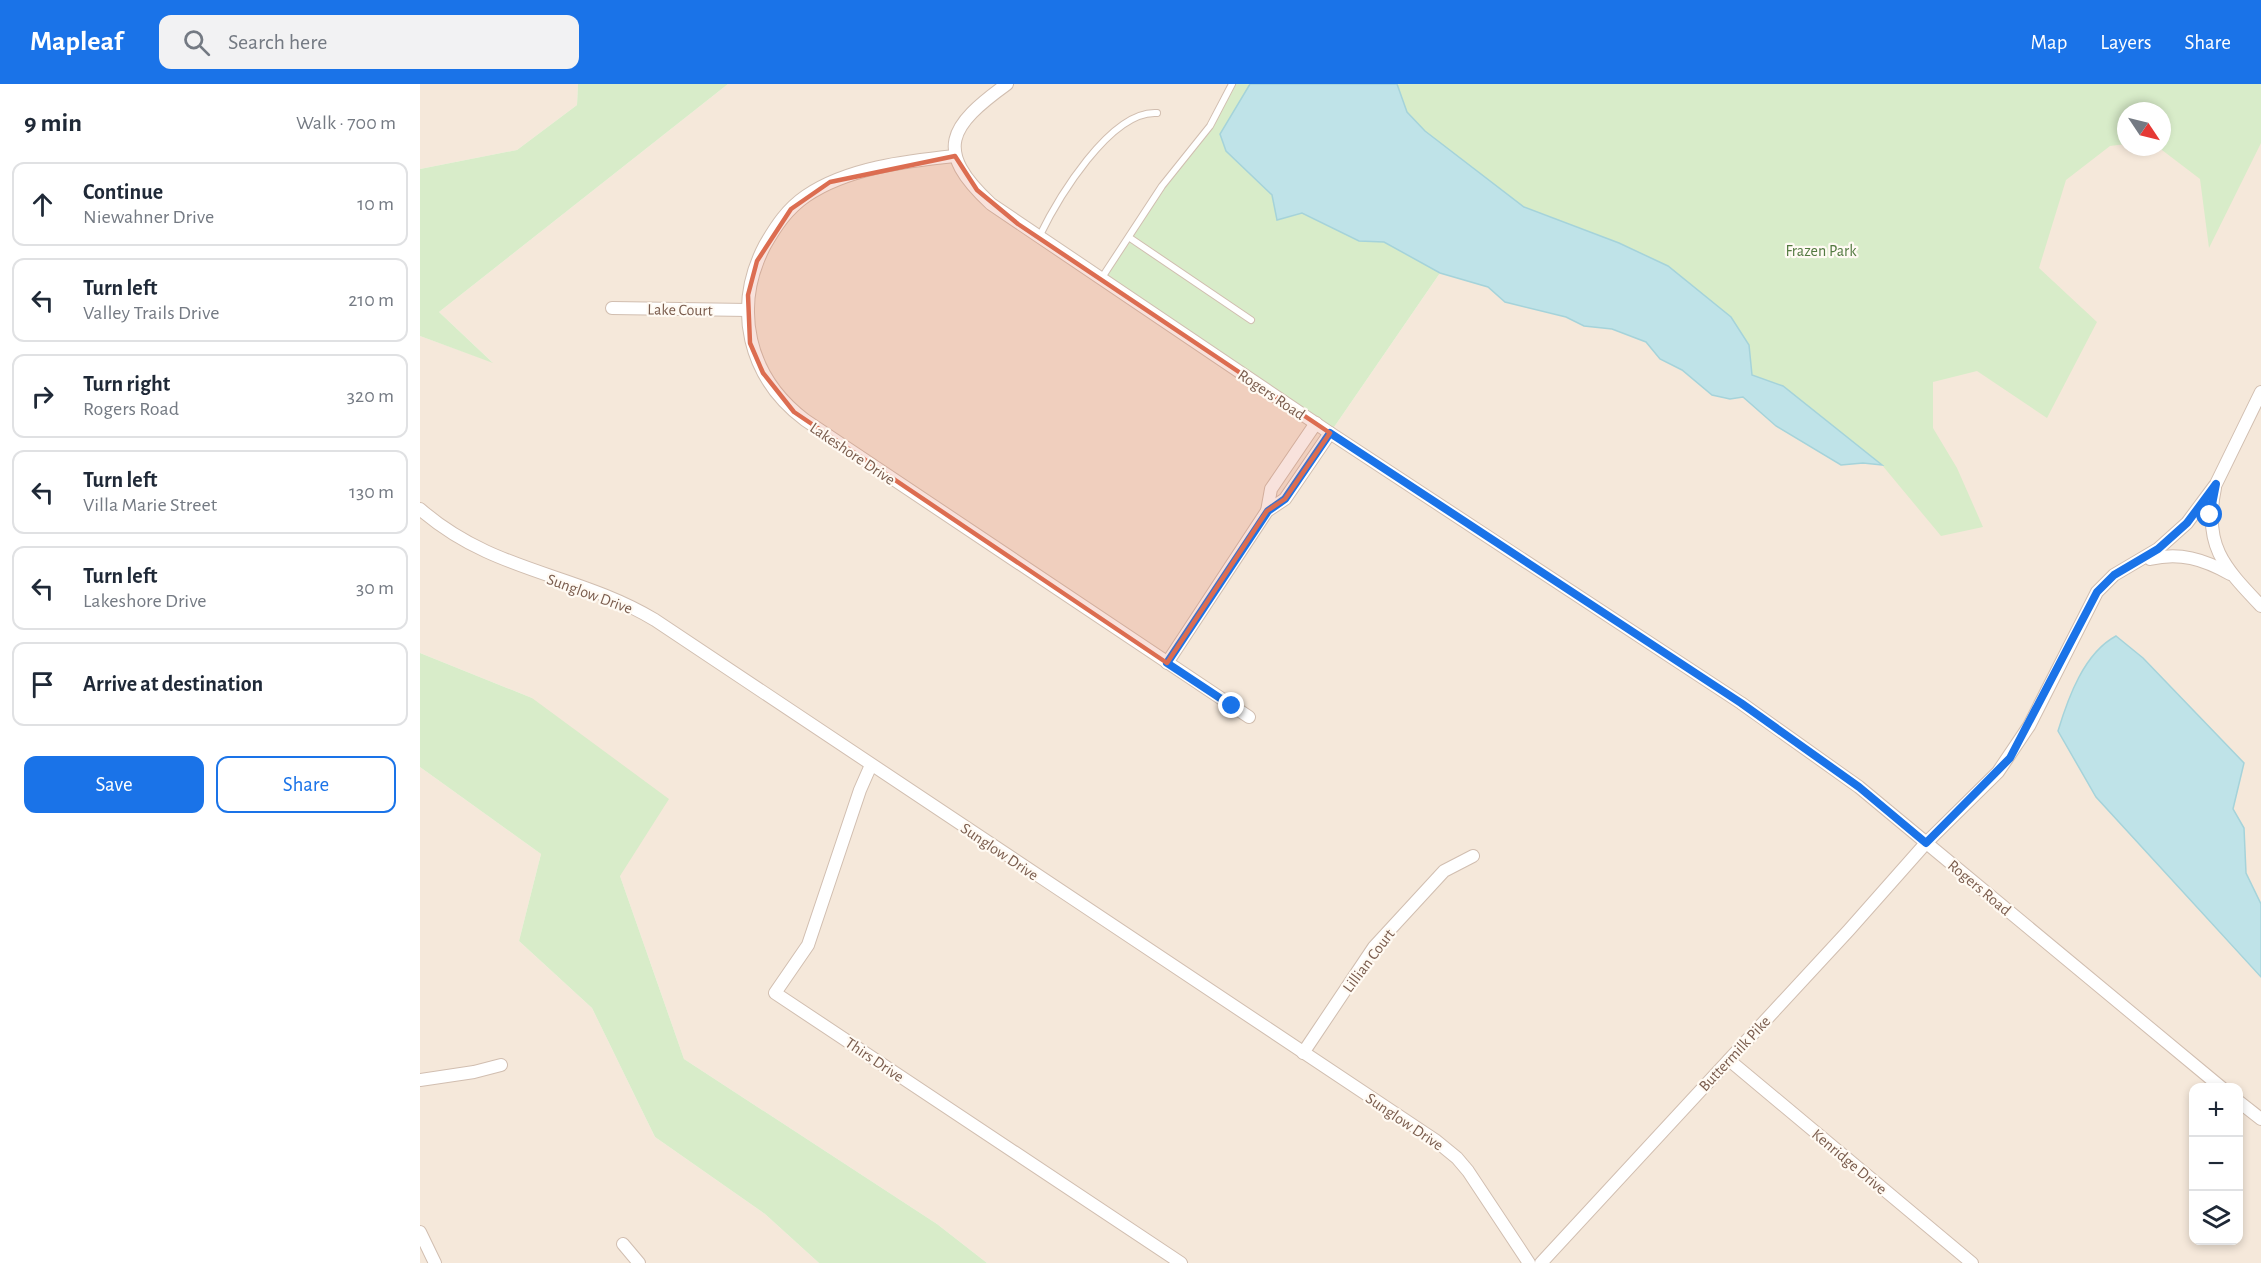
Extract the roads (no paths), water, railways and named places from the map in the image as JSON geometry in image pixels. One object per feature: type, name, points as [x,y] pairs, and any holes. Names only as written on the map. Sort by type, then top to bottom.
[{"type":"street","points":[[955,156],[956,137],[963,123],[976,106],[1007,84]]},
{"type":"street","name":"Rogers Road","points":[[955,156],[957,166],[976,190],[1039,238],[1330,433],[1741,703],[1859,787],[2216,1083]]},
{"type":"street","name":"Lakeshore Drive","points":[[955,156],[862,172],[830,182],[804,197],[777,224],[757,261],[748,295],[750,344],[755,358],[773,388],[794,412],[1249,717]]},
{"type":"street","name":"Lake Court","points":[[612,308],[748,310]]},
{"type":"street","points":[[2143,560],[2187,523],[2216,484],[2261,392]]},
{"type":"street","points":[[1268,511],[1271,489],[1316,423]]},
{"type":"street","points":[[1167,663],[1268,511],[1285,499],[1330,433]]},
{"type":"street","points":[[2216,484],[2210,515],[2220,557],[2231,574],[2261,606]]},
{"type":"street","name":"Sunglow Drive","points":[[420,509],[459,538],[497,559],[626,603],[1303,1053],[1457,1158],[1528,1263]]},
{"type":"street","points":[[2143,560],[2182,555],[2210,563],[2231,574]]},
{"type":"street","name":"Buttermilk Pike","points":[[1540,1263],[1926,843],[2010,758],[2097,592],[2114,575],[2143,560]]},
{"type":"street","name":"Thirs Drive","points":[[871,765],[860,790],[808,945],[775,993],[1181,1263]]},
{"type":"street","name":"Lillian Court","points":[[1303,1053],[1374,947],[1444,871],[1473,856]]},
{"type":"street","name":"Kenridge Drive","points":[[1728,1060],[1972,1263]]},
{"type":"street","points":[[420,1080],[474,1072],[501,1065]]},
{"type":"street","points":[[2243,1105],[2261,1119]]},
{"type":"street","points":[[420,1232],[435,1263]]},
{"type":"street","points":[[623,1244],[639,1263]]},
{"type":"lane","points":[[1101,279],[1162,186],[1210,126],[1232,84]]},
{"type":"lane","points":[[1039,238],[1064,191],[1084,163],[1120,128],[1136,116],[1157,113]]},
{"type":"lane","points":[[1130,238],[1251,320]]},
{"type":"water","points":[[1250,84],[1397,84],[1407,112],[1425,131],[1524,207],[1619,243],[1668,266],[1731,317],[1749,345],[1752,375],[1783,386],[1882,465],[1863,463],[1841,465],[1776,426],[1743,397],[1730,399],[1712,395],[1682,370],[1660,359],[1646,342],[1612,329],[1584,326],[1566,317],[1505,302],[1488,287],[1440,273],[1384,242],[1359,241],[1302,213],[1277,220],[1272,195],[1226,151],[1220,134]]},
{"type":"water","points":[[2116,636],[2143,658],[2244,763],[2233,809],[2244,828],[2246,873],[2261,904],[2261,977],[2096,797],[2058,731],[2072,691],[2086,665],[2095,653]]},
{"type":"park label","name":"Frazen Park","points":[[1821,250]]}]
